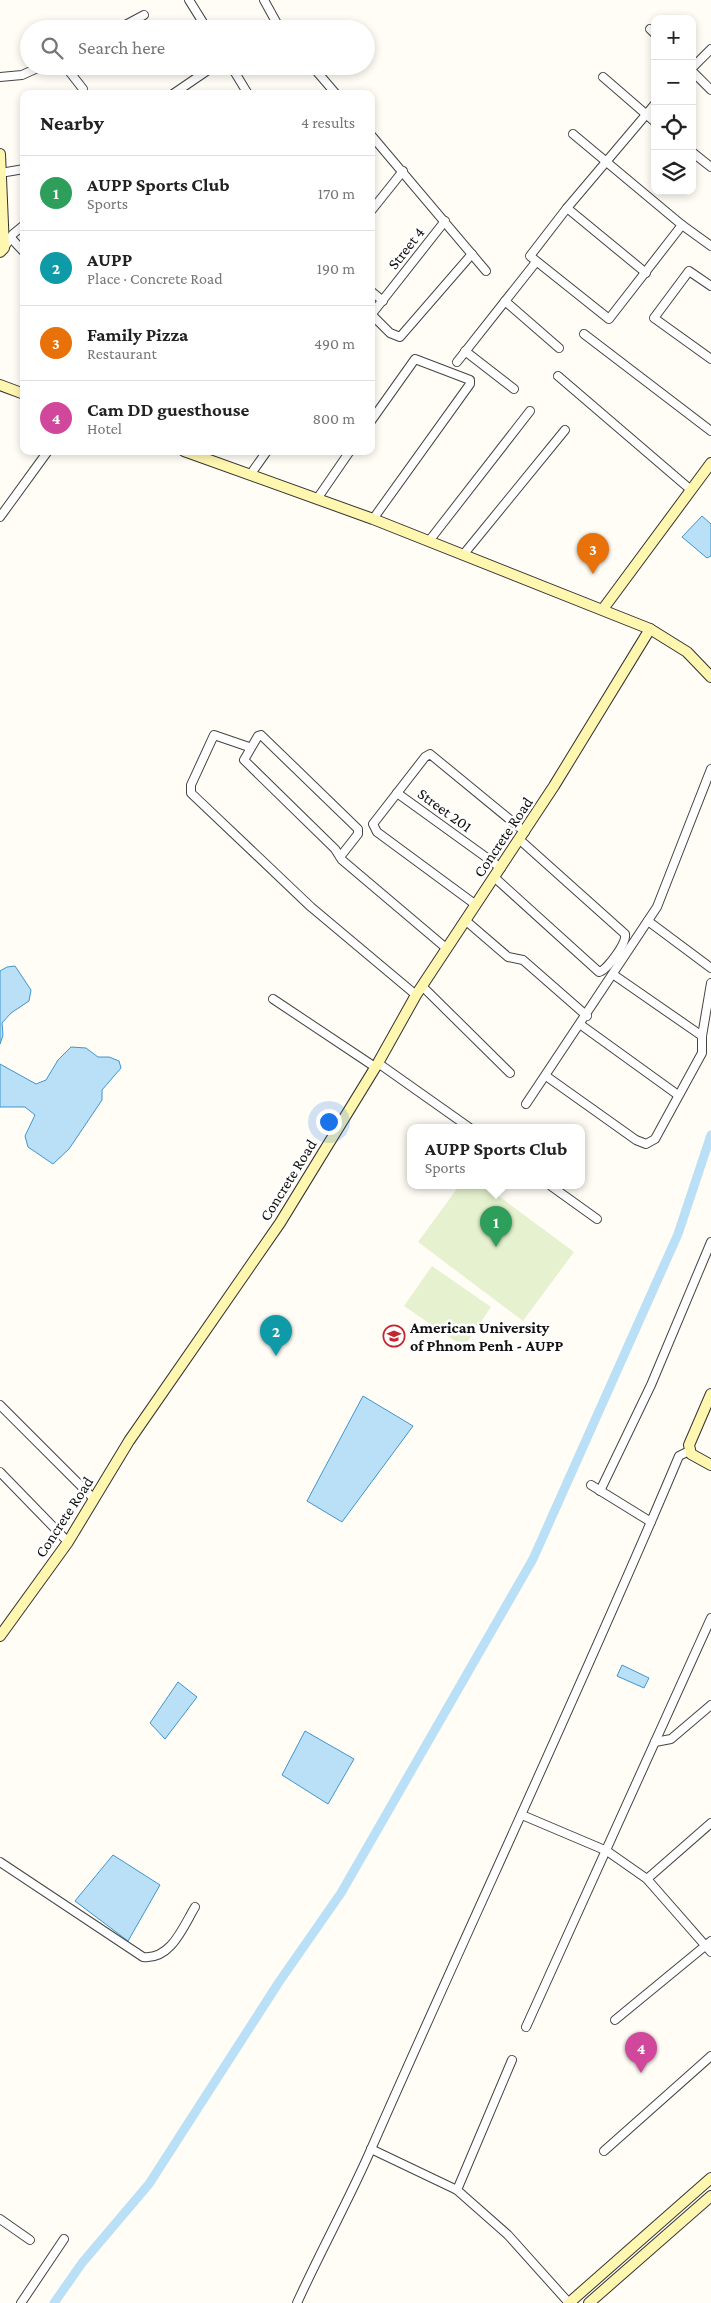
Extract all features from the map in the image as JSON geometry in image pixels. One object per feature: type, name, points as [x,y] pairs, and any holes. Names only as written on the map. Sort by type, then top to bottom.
[{"type":"street","points":[[189,0],[201,20]]},
{"type":"street","points":[[264,0],[273,20]]},
{"type":"street","points":[[135,20],[144,15]]},
{"type":"street","points":[[696,65],[711,49]]},
{"type":"street","points":[[696,73],[711,90]]},
{"type":"street","points":[[0,78],[20,74]]},
{"type":"street","points":[[72,75],[83,89]]},
{"type":"street","points":[[179,90],[201,75]]},
{"type":"street","points":[[236,75],[246,90]]},
{"type":"street","points":[[320,75],[333,90]]},
{"type":"street","points":[[603,77],[651,119]]},
{"type":"street","points":[[654,105],[567,208],[530,256],[609,319],[682,225]]},
{"type":"street","points":[[573,134],[682,225],[711,246]]},
{"type":"street","points":[[375,140],[486,271]]},
{"type":"street","points":[[0,154],[2,250]]},
{"type":"street","points":[[696,155],[711,167]]},
{"type":"street","points":[[1,172],[20,170]]},
{"type":"street","points":[[375,206],[403,171]]},
{"type":"street","points":[[567,208],[646,273]]},
{"type":"street","name":"Street 4","points":[[375,310],[445,221]]},
{"type":"street","points":[[2,250],[20,229]]},
{"type":"street","points":[[11,238],[20,248]]},
{"type":"street","points":[[375,319],[390,333],[400,337],[472,254]]},
{"type":"street","points":[[458,362],[536,262]]},
{"type":"street","points":[[711,286],[689,271],[654,318],[711,359]]},
{"type":"street","points":[[375,294],[383,301]]},
{"type":"street","points":[[504,301],[559,348]]},
{"type":"street","points":[[584,334],[711,430]]},
{"type":"street","points":[[465,351],[514,389]]},
{"type":"street","points":[[372,519],[470,384],[470,380],[415,359],[375,416]]},
{"type":"street","points":[[558,376],[691,490]]},
{"type":"street","points":[[0,385],[20,392]]},
{"type":"street","points":[[429,541],[530,410]]},
{"type":"street","points":[[463,555],[565,430]]},
{"type":"street","points":[[0,517],[45,455]]},
{"type":"street","points":[[195,455],[372,519],[650,629],[687,652],[711,677]]},
{"type":"street","points":[[250,474],[264,455]]},
{"type":"street","points":[[317,499],[347,455]]},
{"type":"street","points":[[603,609],[711,463]]},
{"type":"street","name":"Concrete Road","points":[[0,1636],[68,1542],[129,1440],[280,1222],[377,1065],[419,990],[522,836],[650,629]]},
{"type":"street","points":[[250,747],[214,735],[191,785],[192,793],[311,907],[419,990],[510,1073]]},
{"type":"street","points":[[340,857],[358,834],[358,829],[262,735],[255,737],[244,760],[335,849],[340,857],[446,948]]},
{"type":"street","points":[[476,905],[374,830],[373,824],[397,793],[425,757],[433,754],[624,934],[625,942],[605,970],[599,972],[494,877]]},
{"type":"street","points":[[526,1104],[648,921],[664,892],[711,769]]},
{"type":"street","name":"Street 201","points":[[397,793],[501,868]]},
{"type":"street","points":[[466,920],[508,956],[523,960],[586,1016]]},
{"type":"street","points":[[648,921],[711,968]]},
{"type":"street","points":[[614,974],[702,1036]]},
{"type":"street","points":[[546,1076],[636,1140],[646,1144],[655,1138],[702,1053],[702,1036],[711,983]]},
{"type":"street","points":[[272,999],[377,1065],[464,1124]]},
{"type":"street","points":[[581,1024],[678,1095]]},
{"type":"street","points":[[555,1189],[597,1219]]},
{"type":"street","points":[[600,1491],[651,1385],[711,1242]]},
{"type":"street","points":[[711,1394],[689,1445],[689,1450],[696,1458],[711,1465]]},
{"type":"street","points":[[0,1404],[94,1499]]},
{"type":"street","points":[[298,2303],[371,2149],[409,2060],[522,1815],[679,1456],[689,1450]]},
{"type":"street","points":[[0,1472],[68,1542]]},
{"type":"street","points":[[591,1485],[651,1522]]},
{"type":"street","points":[[526,2027],[711,1618]]},
{"type":"street","points":[[655,1742],[671,1739],[711,1705]]},
{"type":"street","points":[[522,1815],[606,1851],[647,1879],[709,1946],[615,2020]]},
{"type":"street","points":[[647,1879],[711,1823]]},
{"type":"street","points":[[0,1862],[143,1957],[160,1955],[171,1946],[195,1907]]},
{"type":"street","points":[[604,2151],[711,2056]]},
{"type":"street","points":[[457,2190],[512,2060]]},
{"type":"street","points":[[371,2149],[457,2190],[508,2235],[569,2303],[711,2178]]},
{"type":"street","points":[[589,2303],[711,2196]]},
{"type":"street","points":[[0,2220],[30,2240]]},
{"type":"street","points":[[21,2303],[64,2239]]},
{"type":"green space","points":[[457,1189],[489,1189],[574,1252],[523,1321],[418,1242]]},
{"type":"green space","points":[[432,1266],[491,1307],[464,1347],[404,1306]]},
{"type":"water","points":[[702,516],[711,524],[711,556],[707,558],[682,537]]},
{"type":"water","points":[[15,966],[31,990],[29,1001],[11,1013],[2,1023],[3,1035],[0,1044],[0,971],[7,967]]},
{"type":"water","points":[[71,1047],[86,1048],[98,1057],[109,1057],[119,1061],[121,1068],[102,1090],[102,1100],[69,1149],[53,1164],[28,1147],[25,1136],[35,1115],[25,1107],[0,1107],[0,1064],[36,1084],[46,1080],[58,1060]]},
{"type":"water","points":[[363,1396],[413,1426],[342,1522],[307,1501]]},
{"type":"water","points":[[622,1665],[649,1678],[644,1688],[617,1676]]},
{"type":"water","points":[[178,1682],[197,1697],[165,1739],[150,1723]]},
{"type":"water","points":[[305,1731],[354,1759],[328,1804],[282,1775]]},
{"type":"water","points":[[113,1855],[160,1885],[128,1941],[75,1901]]},
{"type":"waterway","points":[[54,2303],[82,2263],[149,2184],[279,1982],[341,1893],[533,1559],[678,1234],[711,1135]]},
{"type":"place","name":"Family Pizza","points":[[593,574]]},
{"type":"place","name":"AUPP Sports Club","points":[[496,1247]]},
{"type":"place","name":"American University of Phnom Penh - AUPP","points":[[394,1336]]},
{"type":"place","name":"AUPP","points":[[276,1356]]},
{"type":"place","name":"Cam DD guesthouse","points":[[641,2073]]}]
